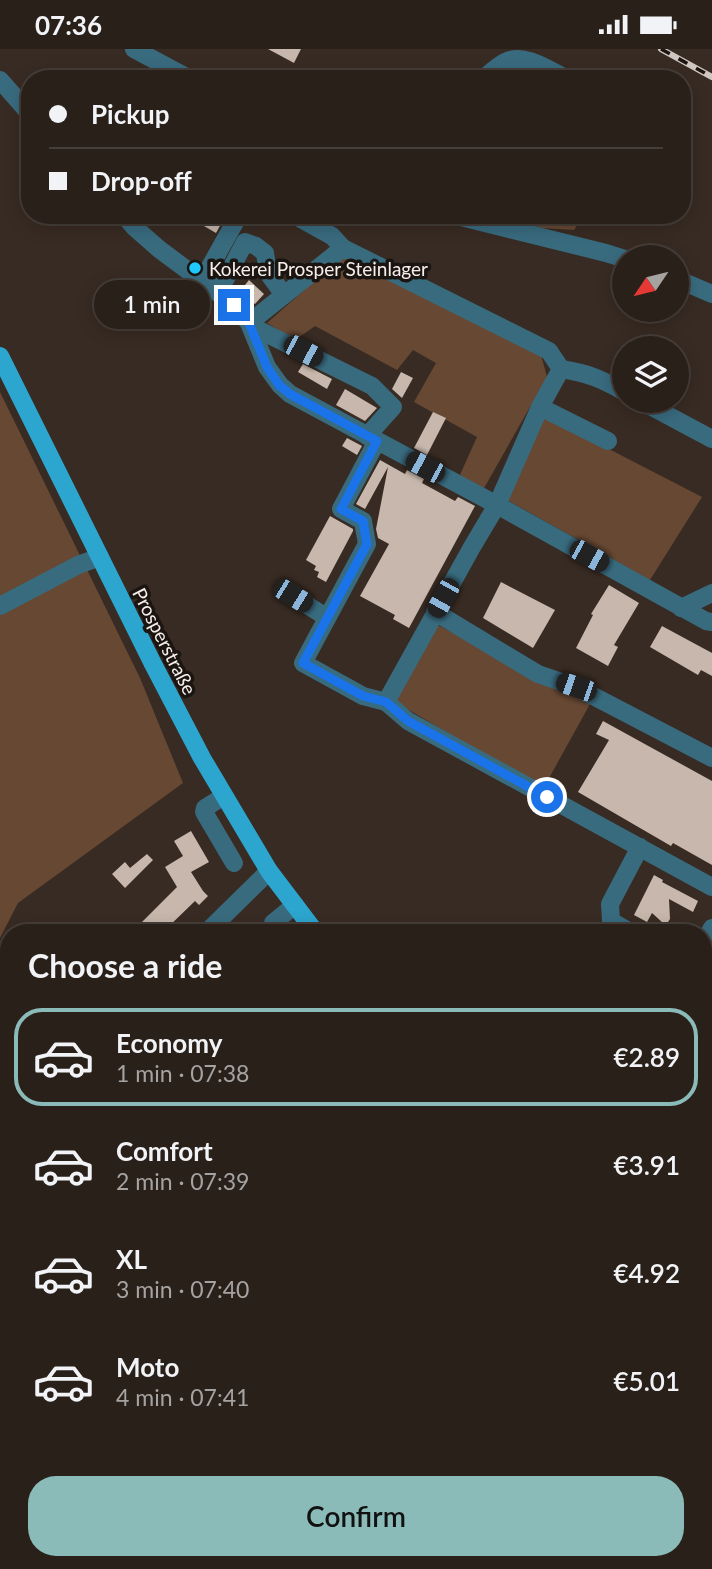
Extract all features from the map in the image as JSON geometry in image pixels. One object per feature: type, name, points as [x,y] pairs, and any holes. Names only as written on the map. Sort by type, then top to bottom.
[{"type":"main road","name":"Prosperstraße","points":[[0,356],[202,758],[269,871],[309,924]]},
{"type":"street","points":[[134,49],[173,70]]},
{"type":"street","points":[[495,70],[506,62],[520,58],[549,70]]},
{"type":"street","points":[[0,80],[21,104]]},
{"type":"street","points":[[132,224],[159,249],[234,305],[250,325],[267,367],[279,385],[290,394],[710,623]]},
{"type":"street","points":[[202,281],[234,224]]},
{"type":"street","points":[[218,293],[245,242],[247,224]]},
{"type":"street","points":[[310,224],[332,236],[343,249],[550,351],[561,369],[584,373],[612,385]]},
{"type":"street","points":[[489,224],[612,255]]},
{"type":"street","points":[[245,242],[265,253],[268,273],[284,295]]},
{"type":"street","points":[[250,325],[343,249]]},
{"type":"street","points":[[690,285],[712,294]]},
{"type":"street","points":[[250,325],[372,386],[393,407],[372,439],[341,509],[363,521],[367,544],[303,663],[363,696],[386,702],[408,721],[712,887]]},
{"type":"street","points":[[386,702],[497,505],[540,407],[561,369]]},
{"type":"street","points":[[540,407],[608,441]]},
{"type":"street","points":[[663,413],[712,439]]},
{"type":"street","points":[[0,606],[78,565],[100,557]]},
{"type":"street","points":[[681,608],[712,593]]},
{"type":"street","points":[[293,596],[327,617]]},
{"type":"street","points":[[435,612],[538,674],[576,687],[712,758]]},
{"type":"street","points":[[224,796],[205,808],[204,812],[234,863]]},
{"type":"street","points":[[616,924],[611,921],[610,904],[640,847]]},
{"type":"street","points":[[215,924],[269,871]]},
{"type":"street","points":[[275,924],[295,905]]},
{"type":"shaded area","points":[[525,224],[578,224],[574,230]]},
{"type":"shaded area","points":[[345,254],[540,351],[547,377],[483,490],[459,477],[477,437],[414,402],[436,363],[413,350],[397,370],[315,326],[295,340],[267,323]]},
{"type":"shaded area","points":[[0,392],[140,678],[183,783],[18,903],[7,924],[0,924]]},
{"type":"shaded area","points":[[543,415],[702,497],[650,580],[500,496]]},
{"type":"shaded area","points":[[432,622],[590,704],[543,789],[392,700]]},
{"type":"building","points":[[268,49],[301,49],[294,63]]},
{"type":"building","points":[[200,224],[221,224],[216,233]]},
{"type":"building","points":[[249,280],[264,294],[255,304],[240,291]]},
{"type":"building","points":[[303,364],[332,379],[327,389],[298,372]]},
{"type":"building","points":[[401,372],[413,378],[402,398],[392,389]]},
{"type":"building","points":[[345,389],[377,408],[365,421],[336,405]]},
{"type":"building","points":[[433,412],[446,418],[427,455],[414,448]]},
{"type":"building","points":[[347,438],[362,446],[357,455],[342,446]]},
{"type":"building","points":[[380,460],[405,474],[407,470],[424,479],[422,483],[455,501],[458,497],[475,506],[409,628],[393,619],[395,615],[360,596],[389,544],[378,538],[376,529],[388,467],[365,509],[356,504]]},
{"type":"building","points":[[330,516],[353,531],[326,582],[317,577],[319,572],[314,570],[316,566],[306,560]]},
{"type":"building","points":[[501,582],[555,610],[533,648],[483,618]]},
{"type":"building","points":[[609,585],[639,603],[614,645],[618,647],[608,666],[576,648],[593,615],[591,614]]},
{"type":"building","points":[[662,626],[712,653],[712,676],[701,670],[698,675],[650,647]]},
{"type":"building","points":[[603,721],[712,781],[712,865],[673,843],[671,846],[578,792],[609,740],[596,734]]},
{"type":"building","points":[[191,831],[209,862],[191,872],[208,896],[199,905],[195,901],[171,924],[140,924],[177,887],[165,867],[183,856],[174,841]]},
{"type":"building","points":[[147,854],[153,860],[125,888],[112,874],[125,862],[130,868]]},
{"type":"building","points":[[654,875],[698,901],[693,912],[669,899],[668,922],[663,923],[652,913],[647,922],[634,915]]},
{"type":"railway","points":[[661,49],[712,77]]},
{"type":"place","name":"Kokerei Prosper Steinlager","points":[[195,268]]},
{"type":"route","points":[[234,305],[249,323],[267,367],[279,385],[290,394],[377,441],[341,509],[363,521],[367,544],[303,663],[363,696],[386,702],[408,721],[547,797]]}]
